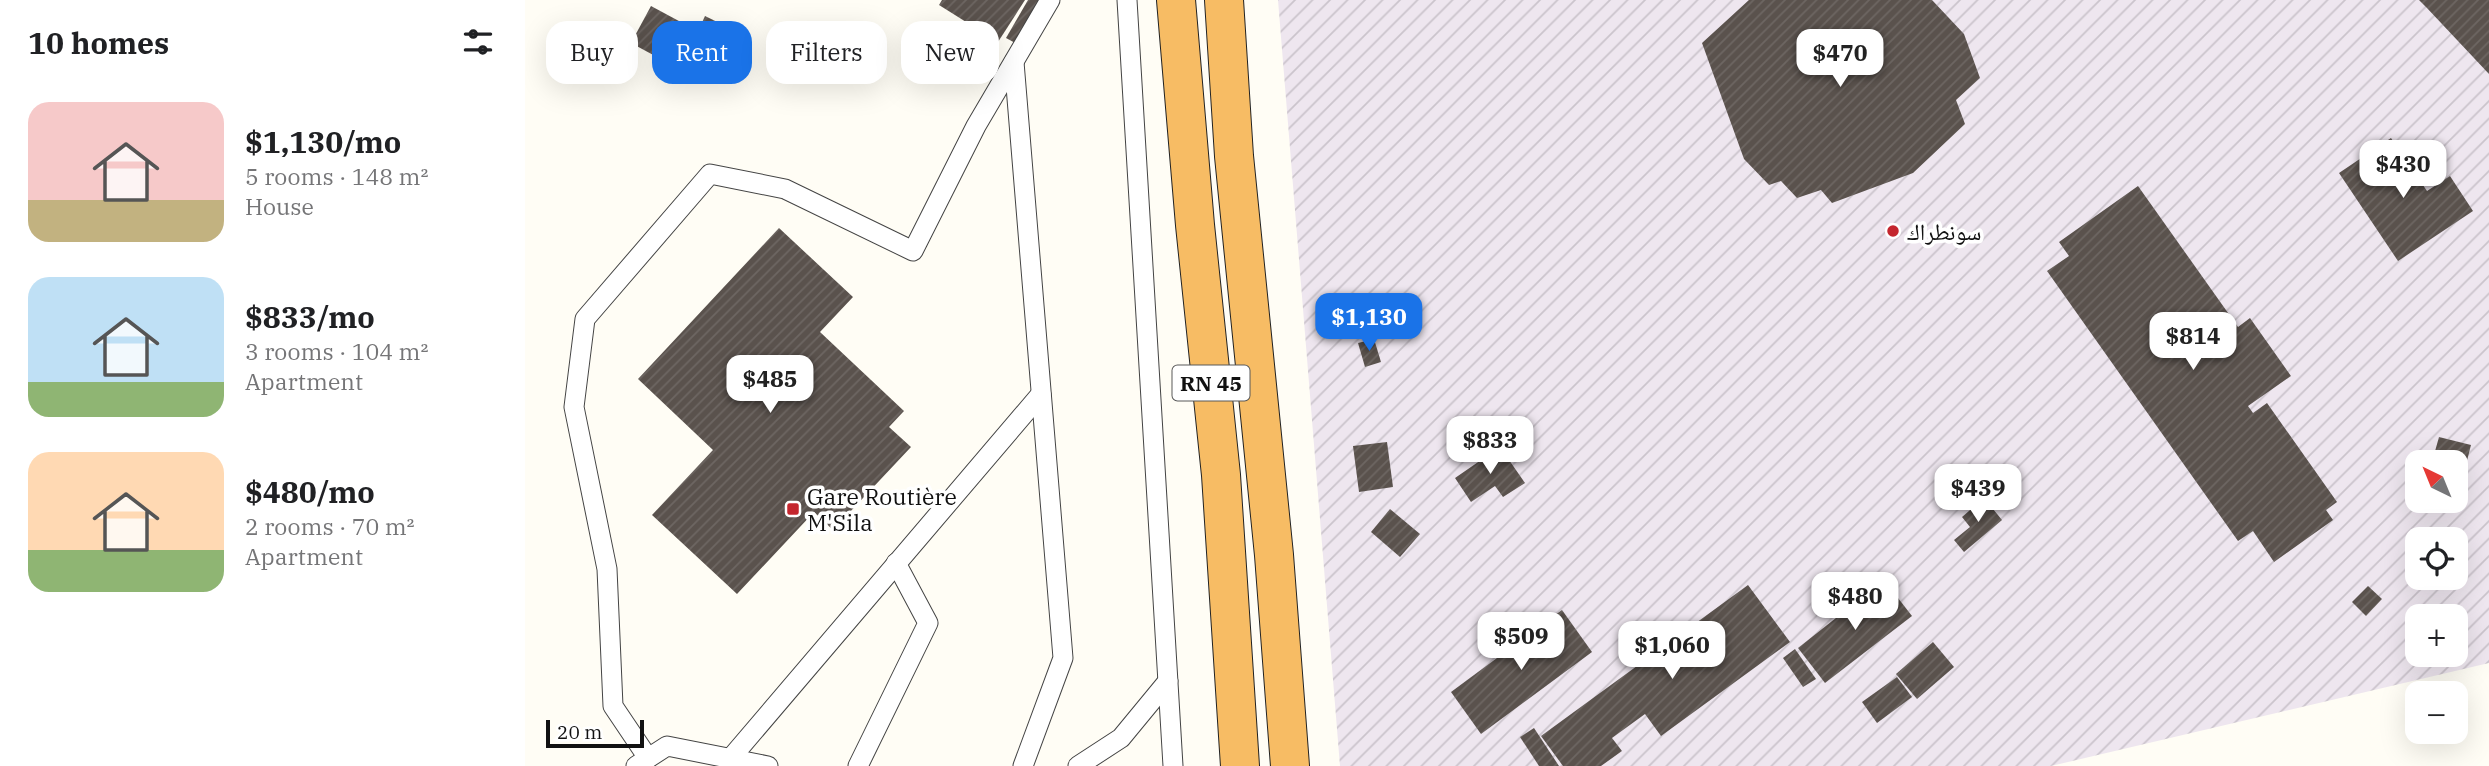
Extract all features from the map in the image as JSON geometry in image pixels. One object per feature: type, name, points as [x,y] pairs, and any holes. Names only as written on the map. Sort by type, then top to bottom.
[{"type":"highway","name":"RN 45","points":[[1176,0],[1195,225],[1221,475],[1240,766]]},
{"type":"highway","name":"RN 45","points":[[1224,0],[1234,156],[1258,381],[1290,766]]},
{"type":"lane","points":[[768,766],[667,746],[642,762],[613,706],[607,569],[574,407],[585,318],[710,174],[785,190],[913,251],[977,126],[1050,0]]},
{"type":"lane","points":[[1127,0],[1173,766]]},
{"type":"lane","points":[[1014,62],[1063,658],[1023,766]]},
{"type":"lane","points":[[730,758],[1041,394]]},
{"type":"lane","points":[[858,766],[928,623],[896,563]]},
{"type":"lane","points":[[1078,766],[1121,738],[1168,681]]},
{"type":"shaded area","name":"سونطراك","points":[[1278,0],[2489,0],[2489,663],[2051,766],[1340,766]]},
{"type":"building","points":[[942,0],[1025,0],[999,40],[999,21],[965,21],[939,5]]},
{"type":"building","points":[[1028,0],[1040,0],[1019,45],[1006,38]]},
{"type":"building","points":[[1749,0],[1932,0],[1964,34],[1980,78],[1956,100],[1965,124],[1913,173],[1832,203],[1821,190],[1797,198],[1781,181],[1769,185],[1744,159],[1702,43]]},
{"type":"building","points":[[2419,0],[2489,0],[2489,74],[2426,7]]},
{"type":"building","points":[[651,6],[679,21],[652,21],[652,54],[638,47],[638,30]]},
{"type":"building","points":[[705,16],[715,21],[703,21]]},
{"type":"building","points":[[2391,138],[2427,191],[2450,176],[2473,211],[2398,261],[2339,173]]},
{"type":"building","points":[[2138,186],[2238,327],[2250,318],[2291,376],[2248,406],[2253,413],[2267,403],[2337,502],[2326,510],[2333,520],[2274,562],[2253,531],[2238,541],[2047,271],[2069,256],[2059,242]]},
{"type":"building","points":[[779,228],[853,297],[820,332],[904,411],[889,427],[911,447],[833,530],[814,512],[737,594],[652,515],[713,450],[638,379]]},
{"type":"building","points":[[1374,339],[1381,362],[1365,367],[1358,343]]},
{"type":"building","points":[[2439,437],[2471,445],[2468,457],[2468,450],[2435,450]]},
{"type":"building","points":[[1387,442],[1393,487],[1359,492],[1353,446]]},
{"type":"building","points":[[1500,447],[1525,483],[1503,497],[1495,486],[1471,502],[1455,478]]},
{"type":"building","points":[[1984,498],[2002,520],[1964,552],[1954,540],[1970,527],[1962,517]]},
{"type":"building","points":[[1390,509],[1420,534],[1400,557],[1371,532]]},
{"type":"building","points":[[1884,580],[1912,616],[1825,683],[1798,648]]},
{"type":"building","points":[[1748,585],[1790,642],[1661,736],[1645,714],[1612,738],[1622,751],[1601,766],[1563,766],[1541,736]]},
{"type":"building","points":[[2368,586],[2382,599],[2366,616],[2352,602]]},
{"type":"building","points":[[1562,610],[1592,652],[1481,734],[1451,692]]},
{"type":"building","points":[[1933,642],[1954,667],[1917,699],[1896,674]]},
{"type":"building","points":[[1795,649],[1816,679],[1803,687],[1783,658]]},
{"type":"building","points":[[1897,677],[1912,697],[1877,723],[1862,702]]},
{"type":"building","points":[[1534,728],[1559,766],[1539,766],[1520,737]]},
{"type":"place","name":"سونطراك","points":[[1893,231]]},
{"type":"place","name":"Gare Routière M'Sila","points":[[793,509]]}]
